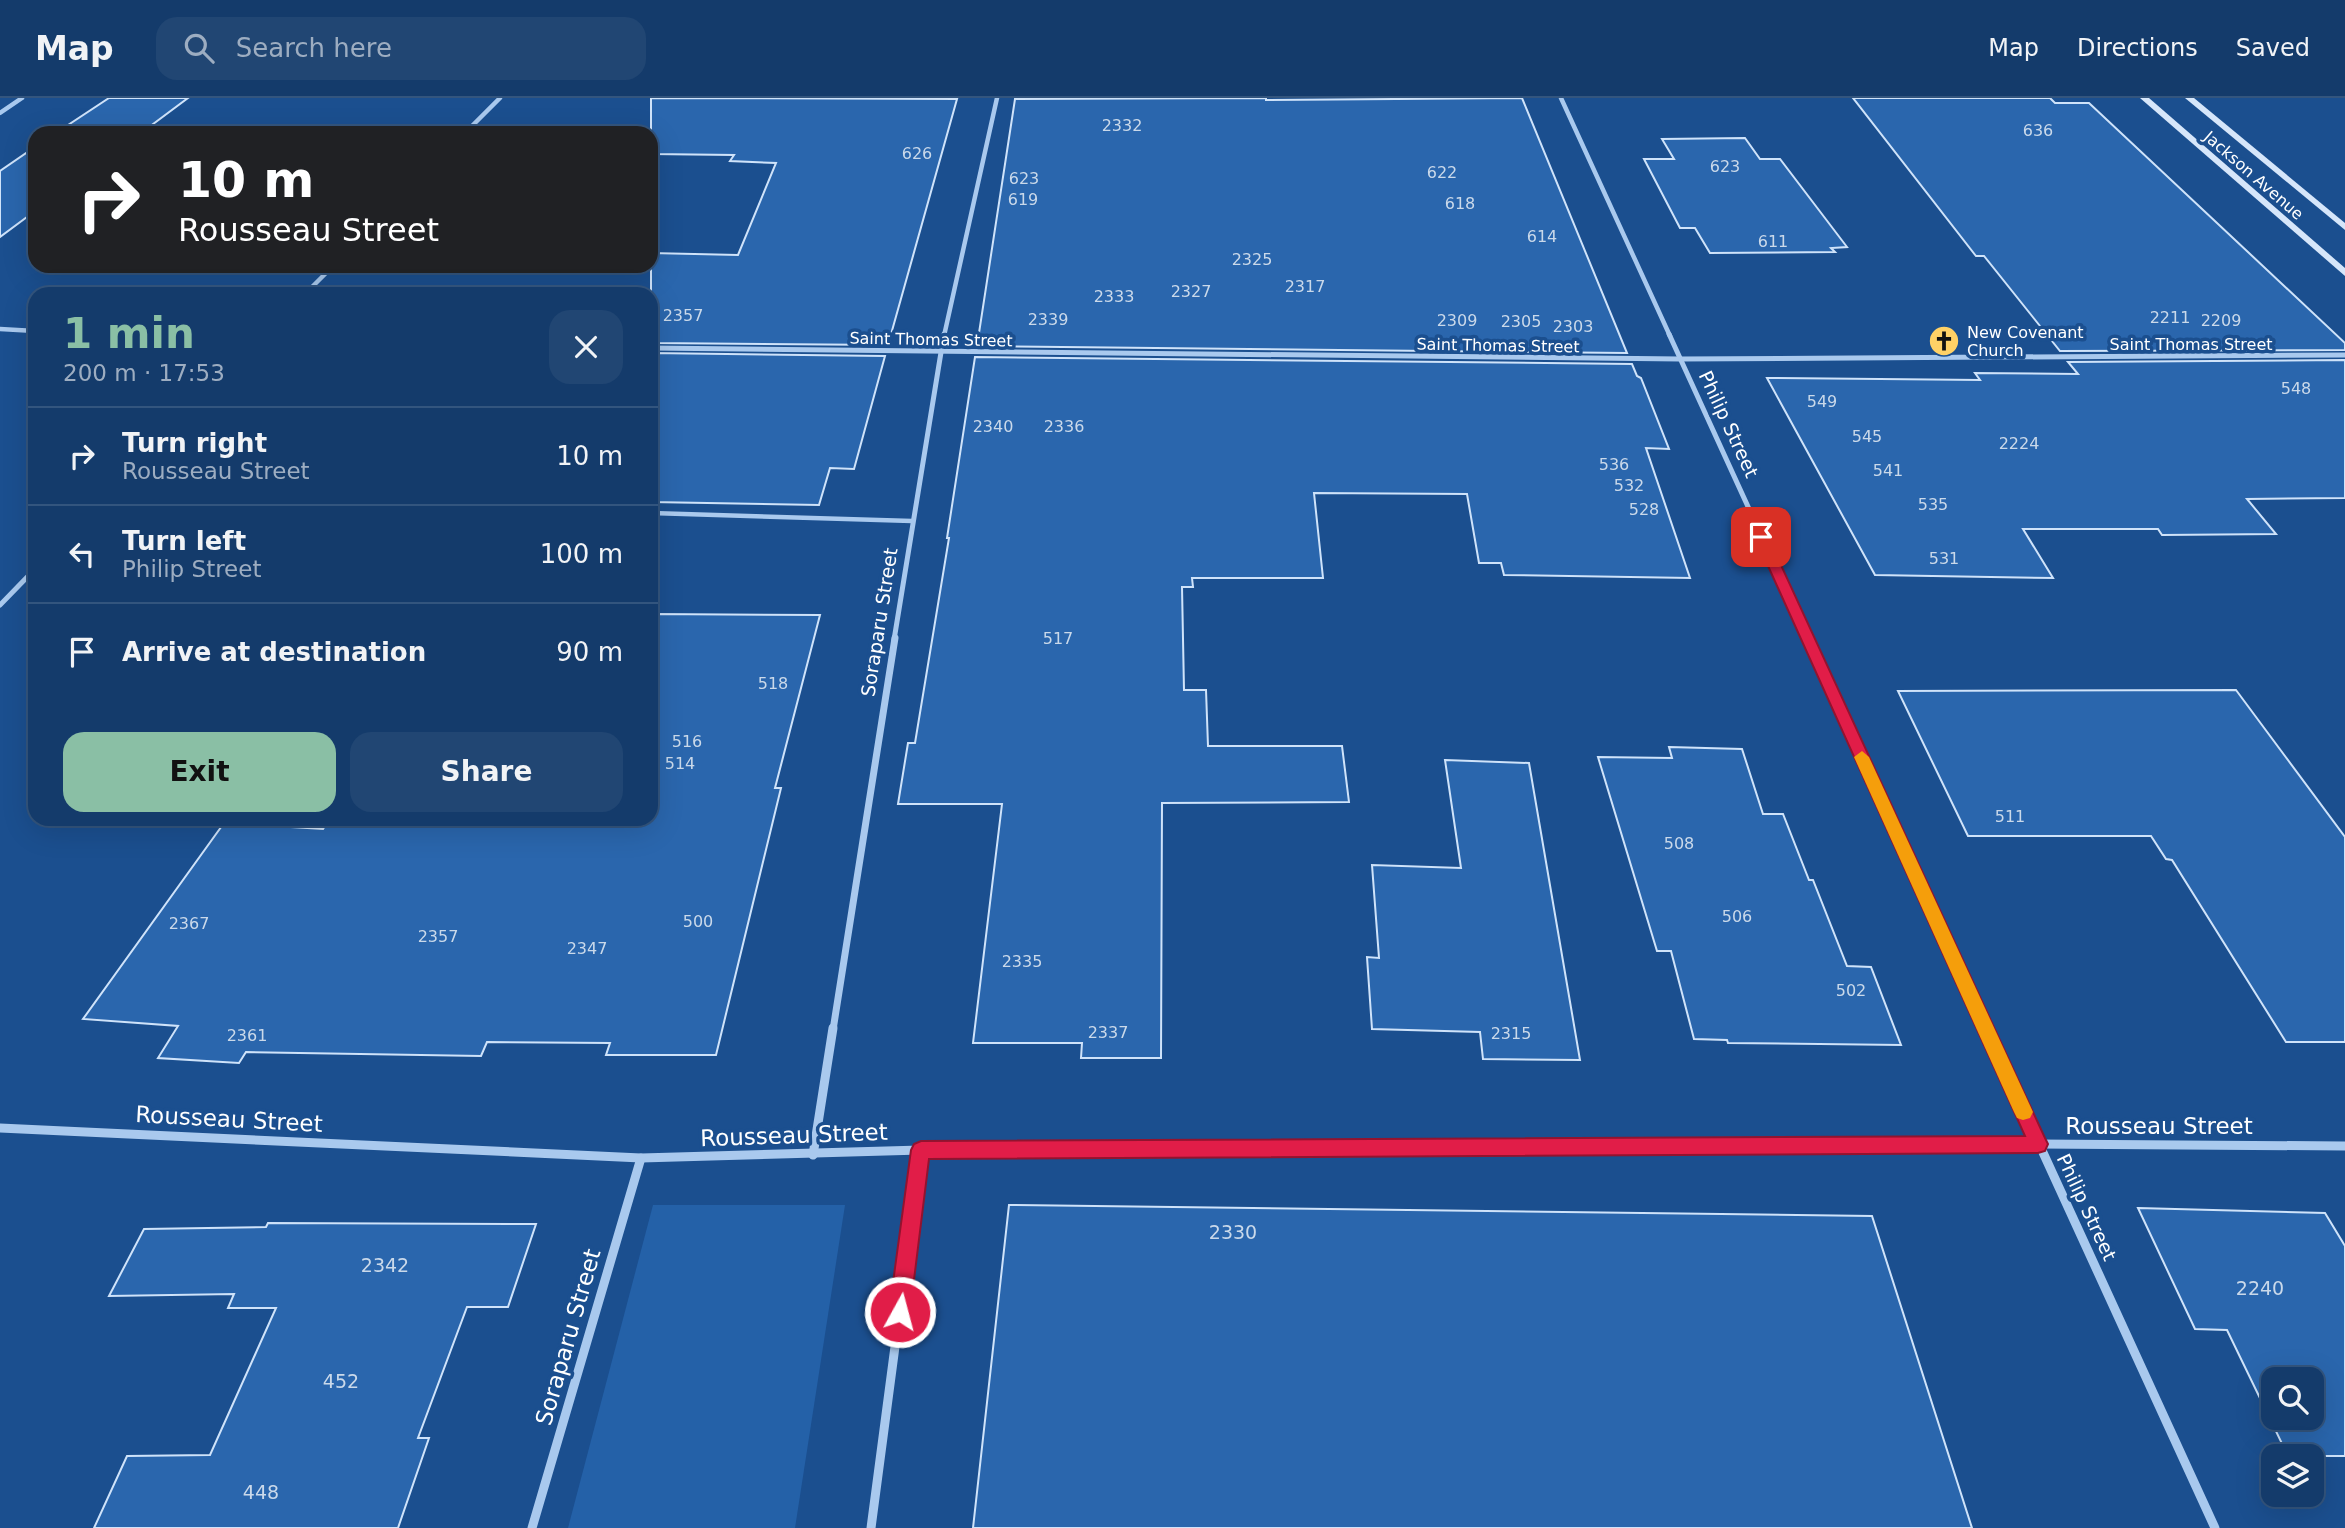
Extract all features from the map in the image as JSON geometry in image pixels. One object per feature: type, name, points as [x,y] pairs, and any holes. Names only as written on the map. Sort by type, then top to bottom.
[{"type":"street","points":[[0,113],[22,98]]},
{"type":"street","points":[[472,126],[500,98]]},
{"type":"street","name":"Soraparu Street","points":[[813,1155],[940,352],[997,98]]},
{"type":"street","name":"Philip Street","points":[[1561,98],[2215,1528]]},
{"type":"street","name":"Jackson Avenue","points":[[2144,98],[2345,273]]},
{"type":"street","name":"Jackson Avenue","points":[[2189,98],[2345,227]]},
{"type":"street","points":[[312,287],[326,273]]},
{"type":"street","points":[[0,329],[28,331]]},
{"type":"street","name":"Saint Thomas Street","points":[[658,348],[1680,359],[2345,355]]},
{"type":"street","points":[[0,605],[28,576]]},
{"type":"street","name":"Rousseau Street","points":[[0,1128],[641,1158],[921,1150],[2038,1144],[2345,1146]]},
{"type":"street","points":[[871,1528],[921,1150]]},
{"type":"street","name":"Soraparu Street","points":[[532,1528],[641,1158]]},
{"type":"lane","points":[[658,513],[912,521]]},
{"type":"shaded area","points":[[653,1205],[845,1205],[795,1528],[568,1528]]},
{"type":"building","points":[[109,98],[188,98],[150,126],[67,126]]},
{"type":"building","points":[[651,98],[957,99],[888,345],[658,343],[658,287],[651,287],[651,273],[658,273],[658,253],[738,255],[776,163],[730,161],[734,155],[658,154],[658,126],[651,126]]},
{"type":"building","points":[[1522,98],[1627,353],[977,346],[1015,99]]},
{"type":"building","points":[[1853,98],[2050,98],[2055,103],[2089,103],[2345,343],[2345,350],[2060,351],[1984,256],[1976,256]]},
{"type":"building","points":[[1745,138],[1760,159],[1780,159],[1847,247],[1831,248],[1835,252],[1710,253],[1695,228],[1680,228],[1644,159],[1674,159],[1662,139]]},
{"type":"building","points":[[28,152],[28,216],[0,237],[0,171]]},
{"type":"building","points":[[658,353],[885,356],[854,469],[830,468],[819,505],[658,502]]},
{"type":"building","points":[[975,357],[1632,364],[1637,376],[1641,378],[1669,449],[1646,448],[1690,578],[1504,575],[1501,563],[1479,563],[1467,494],[1314,493],[1323,578],[1192,578],[1193,587],[1182,587],[1184,690],[1206,690],[1208,746],[1342,746],[1349,802],[1162,803],[1161,1058],[1081,1058],[1082,1043],[973,1043],[1002,804],[898,804],[908,743],[915,743],[949,538]]},
{"type":"building","points":[[2345,360],[2345,498],[2247,499],[2276,534],[2162,535],[2158,529],[2023,529],[2053,578],[1875,575],[1767,378],[1980,380],[1975,373],[2078,374],[2068,362]]},
{"type":"building","points":[[658,614],[820,615],[775,788],[781,788],[716,1055],[606,1055],[610,1043],[487,1042],[481,1056],[246,1052],[239,1063],[158,1058],[178,1026],[83,1019],[222,826],[323,829],[325,826],[658,826]]},
{"type":"building","points":[[2236,690],[2345,837],[2345,1042],[2286,1042],[2172,860],[2166,859],[2151,836],[1968,836],[1898,691]]},
{"type":"building","points":[[1669,747],[1742,749],[1763,814],[1783,814],[1847,966],[1871,967],[1901,1045],[1728,1043],[1727,1040],[1694,1039],[1671,951],[1657,951],[1598,757],[1672,758]]},
{"type":"building","points":[[1445,760],[1529,763],[1580,1060],[1483,1059],[1480,1032],[1372,1029],[1367,957],[1379,958],[1372,865],[1461,868]]},
{"type":"building","points":[[1009,1205],[1872,1216],[1972,1528],[973,1528]]},
{"type":"building","points":[[2138,1208],[2325,1213],[2345,1246],[2345,1456],[2324,1456],[2324,1444],[2282,1444],[2275,1430],[2324,1430],[2324,1367],[2261,1367],[2261,1400],[2227,1330],[2195,1329]]},
{"type":"building","points":[[268,1223],[536,1224],[508,1307],[467,1307],[418,1438],[429,1438],[398,1528],[94,1528],[127,1456],[210,1455],[276,1308],[228,1308],[234,1294],[109,1296],[144,1229],[266,1227]]},
{"type":"slow traffic","points":[[1862,757],[2023,1112]]},
{"type":"place","name":"New Covenant Church","points":[[1944,341]]},
{"type":"route","points":[[900,1312],[921,1150],[2038,1144],[1761,537]]}]
